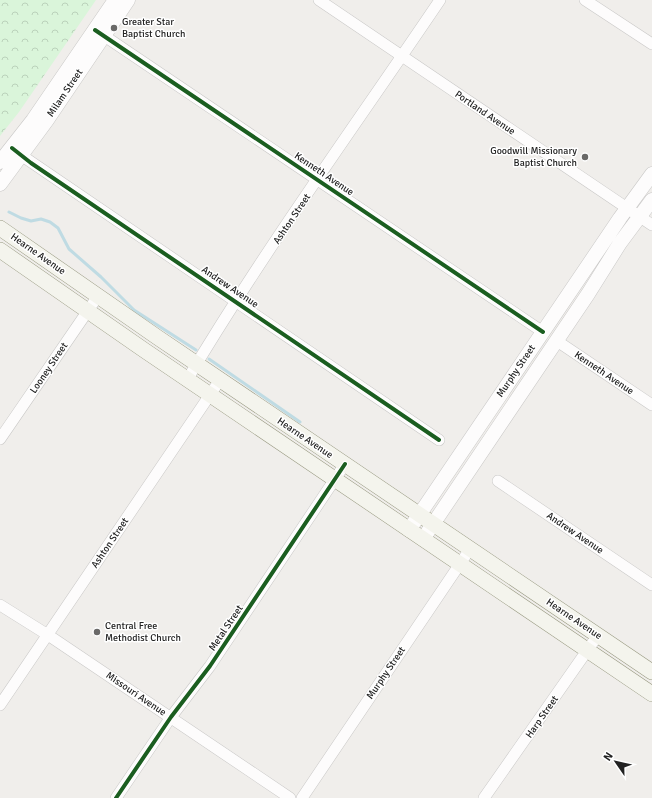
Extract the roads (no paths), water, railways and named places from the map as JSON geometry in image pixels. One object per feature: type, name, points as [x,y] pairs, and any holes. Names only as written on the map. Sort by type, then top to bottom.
[{"type":"main road","name":"Hearne Avenue","points":[[0,228],[220,380],[652,672]]},
{"type":"main road","name":"Hearne Avenue","points":[[0,250],[187,380],[652,694]]},
{"type":"street","name":"Milam Street","points":[[100,33],[115,0]]},
{"type":"street","name":"Milam Street","points":[[0,184],[17,152],[100,33],[128,0]]},
{"type":"street","name":"Portland Avenue","points":[[319,0],[652,225]]},
{"type":"street","name":"Ashton Street","points":[[187,380],[236,301],[440,0]]},
{"type":"street","points":[[585,0],[652,44]]},
{"type":"street","name":"Kenneth Avenue","points":[[100,33],[543,332]]},
{"type":"street","name":"Milam Street","points":[[0,162],[17,152]]},
{"type":"street","name":"Andrew Avenue","points":[[17,152],[439,440]]},
{"type":"street","name":"Murphy Street","points":[[409,530],[652,174]]},
{"type":"street","name":"Murphy Street","points":[[423,539],[557,341],[608,260],[652,200]]},
{"type":"street","name":"Looney Street","points":[[0,439],[98,296]]},
{"type":"street","name":"Kenneth Avenue","points":[[557,341],[652,405]]},
{"type":"street","name":"Ashton Street","points":[[0,705],[220,380]]},
{"type":"street","name":"Metal Street","points":[[116,798],[171,717],[210,666],[345,464]]},
{"type":"street","name":"Andrew Avenue","points":[[498,481],[652,585]]},
{"type":"street","name":"Murphy Street","points":[[302,798],[470,549]]},
{"type":"street","name":"Missouri Avenue","points":[[0,605],[48,635],[290,798]]},
{"type":"street","name":"Harp Street","points":[[484,798],[598,635]]},
{"type":"street","points":[[614,668],[625,653]]},
{"type":"waterway","points":[[9,212],[31,221],[41,219],[50,222],[58,228],[69,249],[101,277],[134,310],[196,350]]},
{"type":"waterway","points":[[209,359],[300,422]]},
{"type":"place","name":"Greater Star Baptist Church","points":[[114,28]]},
{"type":"place","name":"Goodwill Missionary Baptist Church","points":[[585,157]]},
{"type":"place","name":"Central Free Methodist Church","points":[[97,632]]}]
